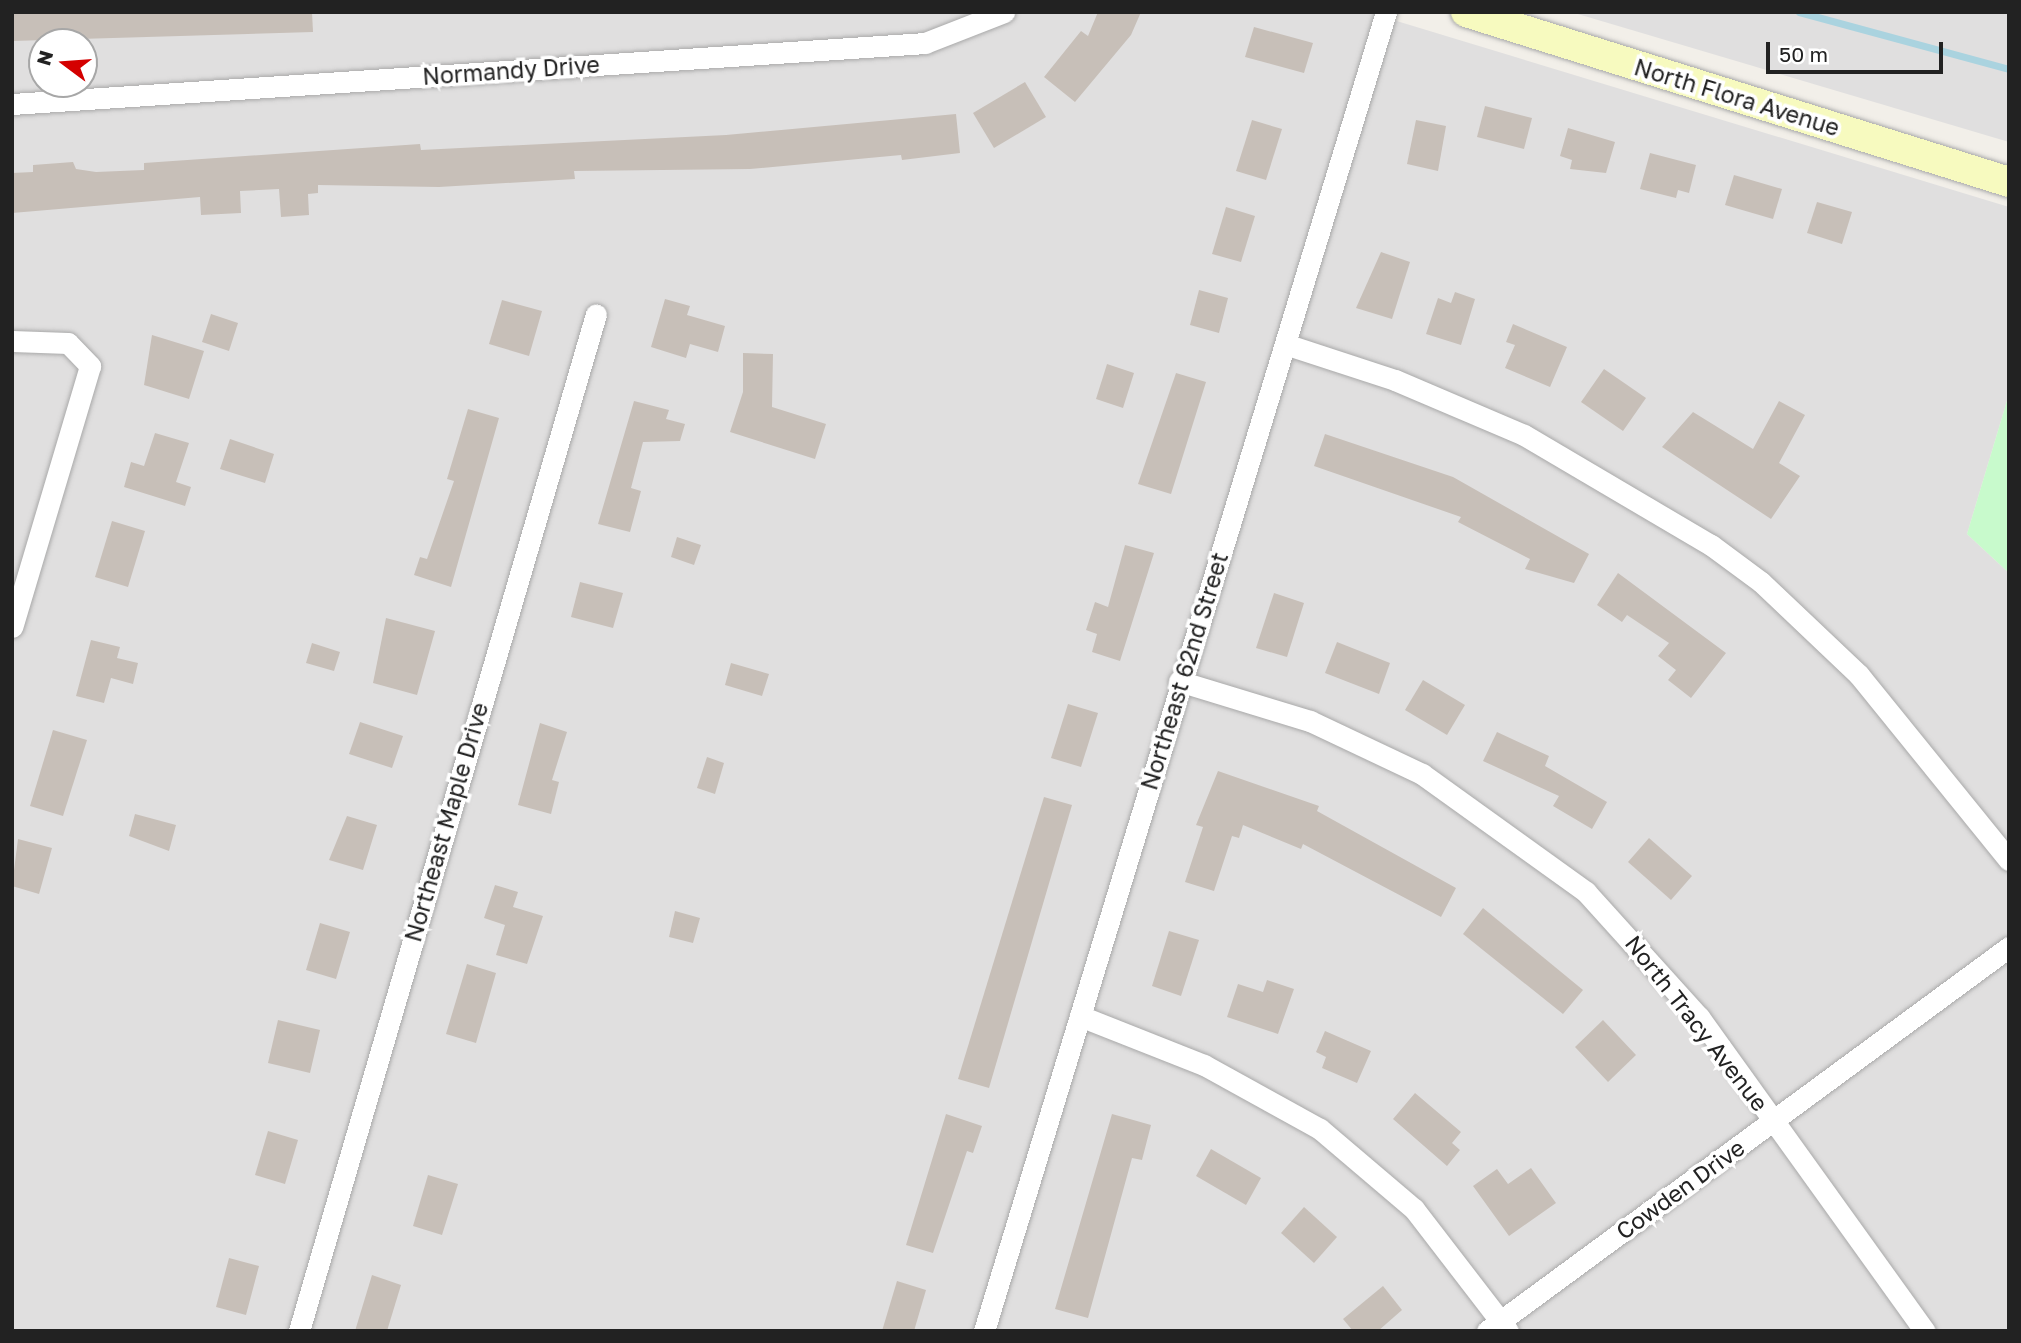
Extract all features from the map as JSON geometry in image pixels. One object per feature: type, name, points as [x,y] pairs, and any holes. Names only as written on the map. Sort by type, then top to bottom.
[{"type":"street","name":"Normandy Drive","points":[[12,104],[925,43],[1004,12]]},
{"type":"street","name":"Northeast 62nd Street","points":[[984,1331],[1180,681],[1288,345],[1386,12]]},
{"type":"street","name":"North Flora Avenue","points":[[1466,12],[2009,182]]},
{"type":"street","name":"Northeast Maple Drive","points":[[299,1331],[596,314]]},
{"type":"street","points":[[12,341],[68,343],[90,366],[12,627]]},
{"type":"street","points":[[1288,345],[1395,380],[1524,435],[1711,545],[1859,675],[2009,860]]},
{"type":"street","name":"North Tracy Avenue","points":[[1180,681],[1356,740],[1422,774],[1542,856],[1664,973],[1925,1331]]},
{"type":"street","name":"Cowden Drive","points":[[1499,1327],[2009,947]]},
{"type":"street","points":[[1080,1016],[1204,1065],[1320,1129],[1414,1209],[1499,1327]]},
{"type":"shaded area","points":[[12,12],[1367,12],[2009,207],[2009,394],[1967,534],[2009,573],[2009,1331],[12,1331]]},
{"type":"shaded area","points":[[1571,12],[2009,12],[2009,142]]},
{"type":"green space","points":[[2009,394],[2009,573],[1967,534]]},
{"type":"building","points":[[12,12],[312,12],[313,32],[98,38],[98,28],[28,28],[28,41],[12,41]]},
{"type":"building","points":[[1098,12],[1141,12],[1131,35],[1075,102],[1044,77],[1081,31],[1088,36]]},
{"type":"building","points":[[1254,27],[1313,43],[1304,73],[1245,57]]},
{"type":"building","points":[[1025,82],[1046,117],[994,148],[973,113]]},
{"type":"building","points":[[1485,106],[1532,118],[1524,149],[1477,137]]},
{"type":"building","points":[[956,114],[960,153],[902,160],[901,155],[750,169],[574,171],[575,179],[439,187],[318,185],[318,193],[308,194],[309,215],[281,217],[279,189],[240,191],[241,213],[201,215],[200,197],[12,213],[12,173],[33,172],[33,165],[73,162],[76,169],[96,172],[144,170],[144,163],[420,144],[421,150],[726,135]]},
{"type":"building","points":[[1252,120],[1282,129],[1266,180],[1236,171]]},
{"type":"building","points":[[1416,120],[1446,126],[1438,171],[1407,164]]},
{"type":"building","points":[[1568,128],[1615,142],[1606,173],[1570,169],[1572,160],[1560,156]]},
{"type":"building","points":[[1650,153],[1696,165],[1689,193],[1678,190],[1676,198],[1640,189]]},
{"type":"building","points":[[1734,175],[1782,189],[1773,219],[1725,205]]},
{"type":"building","points":[[1817,202],[1852,212],[1842,244],[1807,233]]},
{"type":"building","points":[[1226,207],[1255,216],[1241,262],[1212,254]]},
{"type":"building","points":[[1381,252],[1410,262],[1392,319],[1356,308]]},
{"type":"building","points":[[1199,290],[1228,298],[1219,333],[1190,325]]},
{"type":"building","points":[[1455,292],[1475,299],[1461,345],[1426,334],[1438,298],[1451,303]]},
{"type":"building","points":[[665,299],[690,306],[687,315],[725,326],[718,352],[690,344],[686,358],[651,347]]},
{"type":"building","points":[[502,300],[542,311],[529,356],[489,344]]},
{"type":"building","points":[[211,314],[238,323],[229,351],[202,342]]},
{"type":"building","points":[[1513,324],[1567,347],[1550,387],[1505,368],[1515,345],[1506,342]]},
{"type":"building","points":[[152,335],[204,351],[189,399],[144,385]]},
{"type":"building","points":[[743,353],[773,354],[772,407],[826,424],[815,459],[730,432],[743,392]]},
{"type":"building","points":[[1107,364],[1134,373],[1123,408],[1096,399]]},
{"type":"building","points":[[1604,369],[1646,398],[1623,431],[1581,402]]},
{"type":"building","points":[[1176,373],[1206,382],[1171,494],[1138,484]]},
{"type":"building","points":[[634,401],[669,410],[666,419],[685,424],[680,441],[643,442],[631,488],[641,491],[630,532],[598,524]]},
{"type":"building","points":[[1779,401],[1805,415],[1779,463],[1800,476],[1771,519],[1662,447],[1693,412],[1753,449]]},
{"type":"building","points":[[468,409],[499,418],[451,587],[414,575],[420,557],[427,559],[454,481],[447,479]]},
{"type":"building","points":[[155,433],[189,443],[176,482],[191,487],[185,506],[124,487],[131,462],[144,466]]},
{"type":"building","points":[[1325,434],[1453,477],[1589,554],[1574,583],[1525,569],[1530,559],[1458,522],[1461,517],[1314,466]]},
{"type":"building","points":[[230,439],[274,454],[265,483],[220,469]]},
{"type":"building","points":[[112,521],[145,531],[128,587],[95,577]]},
{"type":"building","points":[[677,537],[701,545],[694,565],[671,557]]},
{"type":"building","points":[[1125,545],[1154,553],[1120,661],[1092,652],[1097,634],[1086,630],[1095,602],[1108,607]]},
{"type":"building","points":[[1618,573],[1726,653],[1691,698],[1668,680],[1676,670],[1658,656],[1669,643],[1627,615],[1622,622],[1597,605]]},
{"type":"building","points":[[580,582],[623,593],[613,628],[571,617]]},
{"type":"building","points":[[1274,593],[1304,603],[1287,657],[1256,648]]},
{"type":"building","points":[[386,618],[435,631],[417,695],[373,683]]},
{"type":"building","points":[[91,640],[120,647],[117,658],[138,663],[133,684],[111,678],[104,703],[76,696]]},
{"type":"building","points":[[1337,642],[1390,663],[1379,694],[1325,673]]},
{"type":"building","points":[[312,643],[340,652],[334,671],[306,663]]},
{"type":"building","points":[[731,663],[769,674],[762,696],[725,685]]},
{"type":"building","points":[[1423,680],[1465,705],[1447,735],[1405,710]]},
{"type":"building","points":[[1068,704],[1098,713],[1081,767],[1051,758]]},
{"type":"building","points":[[360,722],[403,736],[392,768],[349,754]]},
{"type":"building","points":[[540,723],[567,732],[552,780],[559,782],[551,814],[518,805]]},
{"type":"building","points":[[53,730],[87,740],[63,816],[30,806]]},
{"type":"building","points":[[1497,732],[1549,756],[1545,766],[1607,802],[1592,829],[1553,806],[1559,796],[1483,761]]},
{"type":"building","points":[[707,757],[724,763],[715,794],[697,788]]},
{"type":"building","points":[[1218,771],[1319,806],[1317,811],[1456,888],[1441,917],[1303,844],[1301,849],[1243,825],[1239,838],[1232,836],[1214,891],[1185,882],[1203,827],[1196,825]]},
{"type":"building","points":[[1044,797],[1072,805],[989,1088],[958,1079]]},
{"type":"building","points":[[135,814],[176,825],[169,851],[129,836]]},
{"type":"building","points":[[347,816],[377,825],[363,870],[329,860]]},
{"type":"building","points":[[1649,838],[1692,876],[1671,900],[1628,862]]},
{"type":"building","points":[[18,839],[52,848],[39,894],[12,886]]},
{"type":"building","points":[[495,885],[518,892],[513,907],[543,916],[527,964],[496,955],[505,925],[484,918]]},
{"type":"building","points":[[1483,908],[1583,990],[1563,1014],[1463,934]]},
{"type":"building","points":[[675,911],[700,918],[693,943],[669,937]]},
{"type":"building","points":[[320,923],[350,932],[336,979],[306,970]]},
{"type":"building","points":[[1169,931],[1199,940],[1181,996],[1152,986]]},
{"type":"building","points":[[467,964],[496,973],[476,1043],[446,1034]]},
{"type":"building","points":[[1267,980],[1294,989],[1278,1034],[1227,1017],[1238,984],[1263,992]]},
{"type":"building","points":[[278,1020],[320,1030],[310,1073],[268,1063]]},
{"type":"building","points":[[1603,1020],[1636,1055],[1608,1082],[1575,1047]]},
{"type":"building","points":[[1325,1031],[1371,1051],[1357,1083],[1322,1068],[1326,1057],[1316,1052]]},
{"type":"building","points":[[1415,1093],[1461,1132],[1452,1143],[1460,1150],[1447,1166],[1393,1119]]},
{"type":"building","points":[[946,1114],[982,1126],[973,1153],[967,1151],[933,1253],[906,1245]]},
{"type":"building","points":[[1112,1114],[1151,1125],[1142,1160],[1132,1158],[1088,1318],[1055,1309]]},
{"type":"building","points":[[268,1131],[298,1140],[285,1184],[255,1175]]},
{"type":"building","points":[[1211,1149],[1261,1178],[1246,1205],[1196,1176]]},
{"type":"building","points":[[1531,1168],[1556,1203],[1509,1236],[1473,1186],[1497,1169],[1508,1184]]},
{"type":"building","points":[[428,1175],[458,1184],[442,1235],[413,1226]]},
{"type":"building","points":[[1304,1207],[1337,1237],[1314,1263],[1281,1233]]},
{"type":"building","points":[[229,1258],[259,1266],[246,1315],[216,1307]]},
{"type":"building","points":[[372,1275],[401,1285],[387,1331],[355,1331]]},
{"type":"building","points":[[897,1281],[926,1290],[914,1331],[882,1331]]},
{"type":"building","points":[[1383,1286],[1402,1310],[1378,1331],[1353,1331],[1343,1319]]},
{"type":"waterway","points":[[1799,12],[2009,69]]}]
